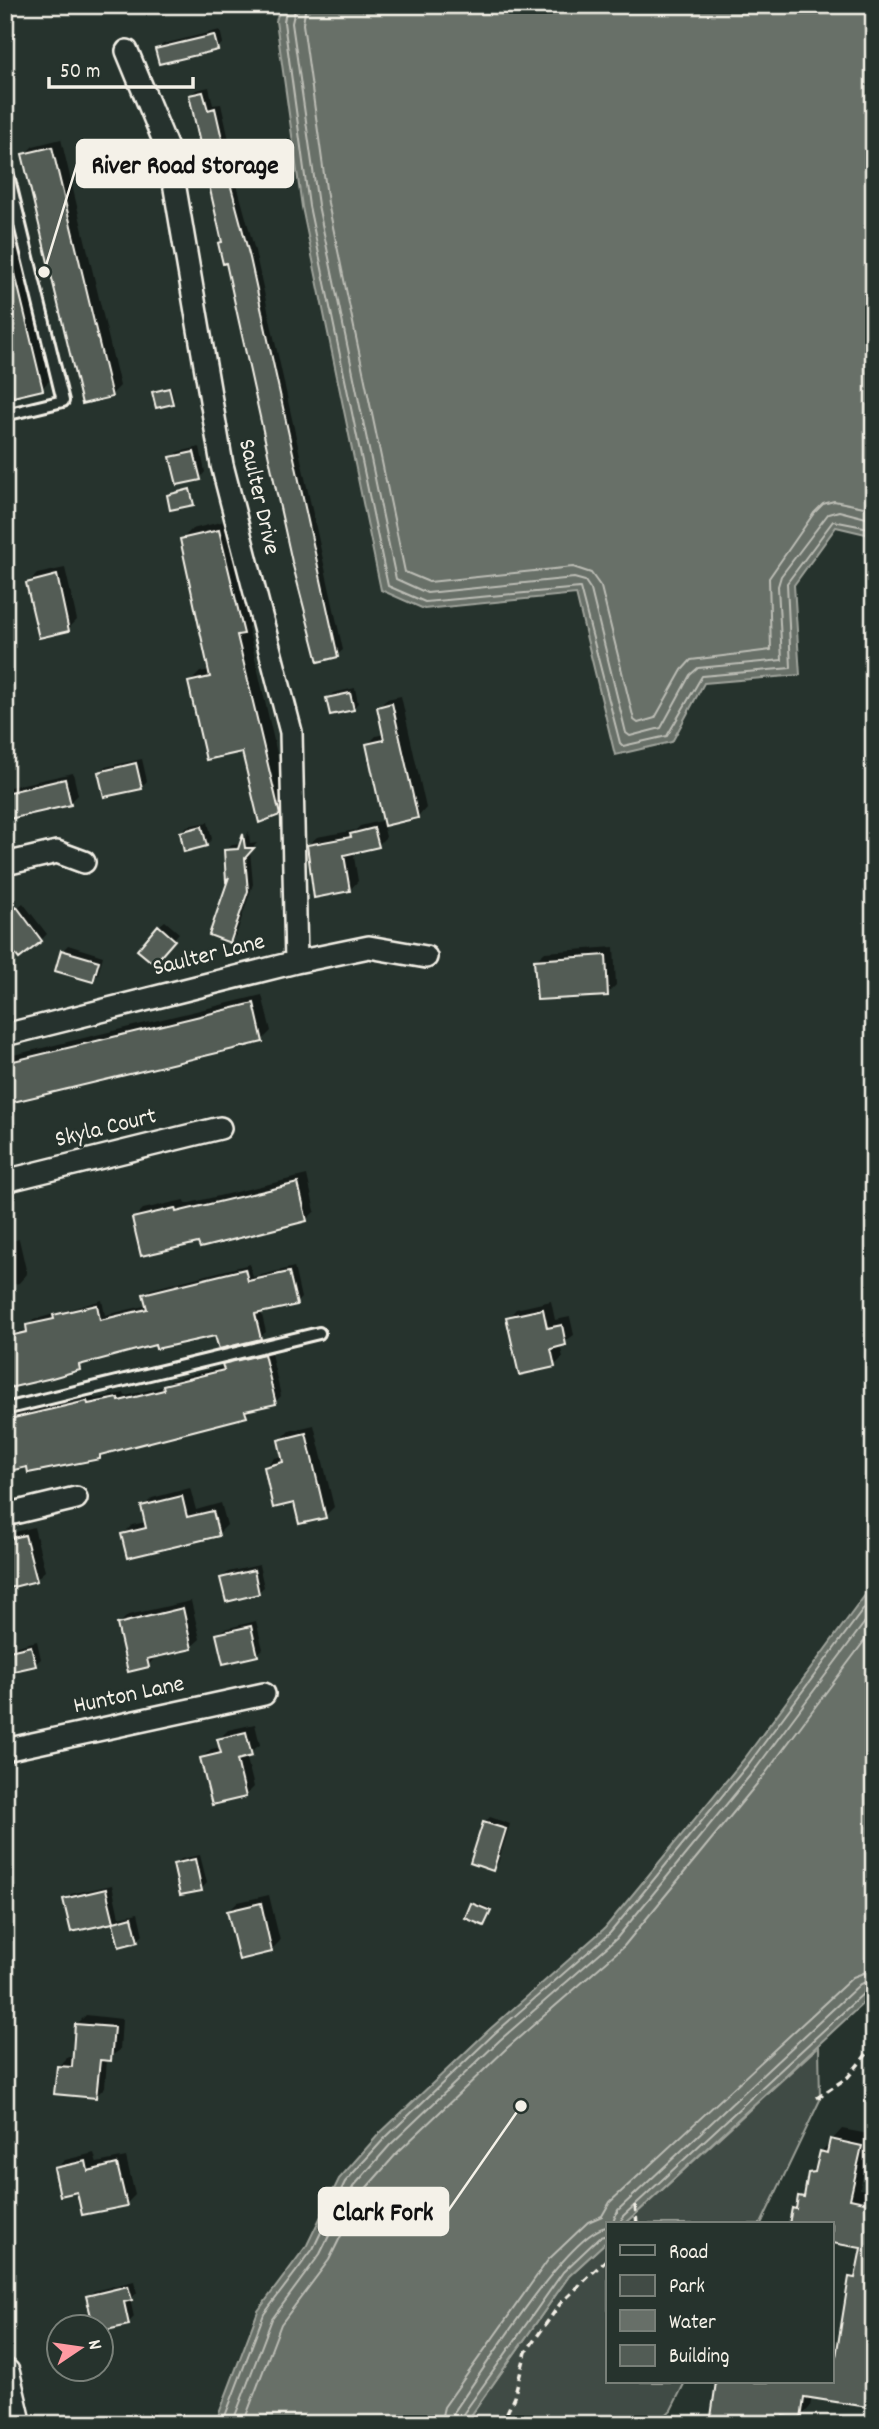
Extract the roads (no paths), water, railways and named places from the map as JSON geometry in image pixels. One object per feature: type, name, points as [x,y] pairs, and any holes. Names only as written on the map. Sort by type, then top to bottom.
[{"type":"street","name":"Saulter Drive","points":[[127,51],[169,153],[222,465],[291,732],[296,962]]},
{"type":"street","points":[[5,864],[57,852],[84,862]]},
{"type":"street","name":"Saulter Lane","points":[[5,1035],[296,962],[369,947],[426,957]]},
{"type":"street","name":"Skyla Court","points":[[5,1181],[220,1128]]},
{"type":"street","points":[[5,1515],[76,1498]]},
{"type":"street","name":"Hunton Lane","points":[[5,1750],[264,1694]]},
{"type":"street","points":[[5,2373],[17,2424]]},
{"type":"lane","points":[[5,163],[63,401],[5,415]]},
{"type":"lane","points":[[5,1409],[319,1333]]},
{"type":"water","points":[[281,5],[874,5],[874,536],[836,527],[794,585],[800,675],[704,683],[672,742],[615,755],[576,594],[424,609],[381,590],[302,207],[276,21]]},
{"type":"water","points":[[874,1583],[874,1993],[627,2222],[606,2222],[606,2242],[569,2276],[465,2424],[215,2424],[258,2311],[307,2245],[339,2179],[379,2134],[490,2029],[605,1928],[745,1758]]},
{"type":"place","name":"River Road Storage","points":[[44,272]]},
{"type":"place","name":"Clark Fork","points":[[521,2106]]}]
